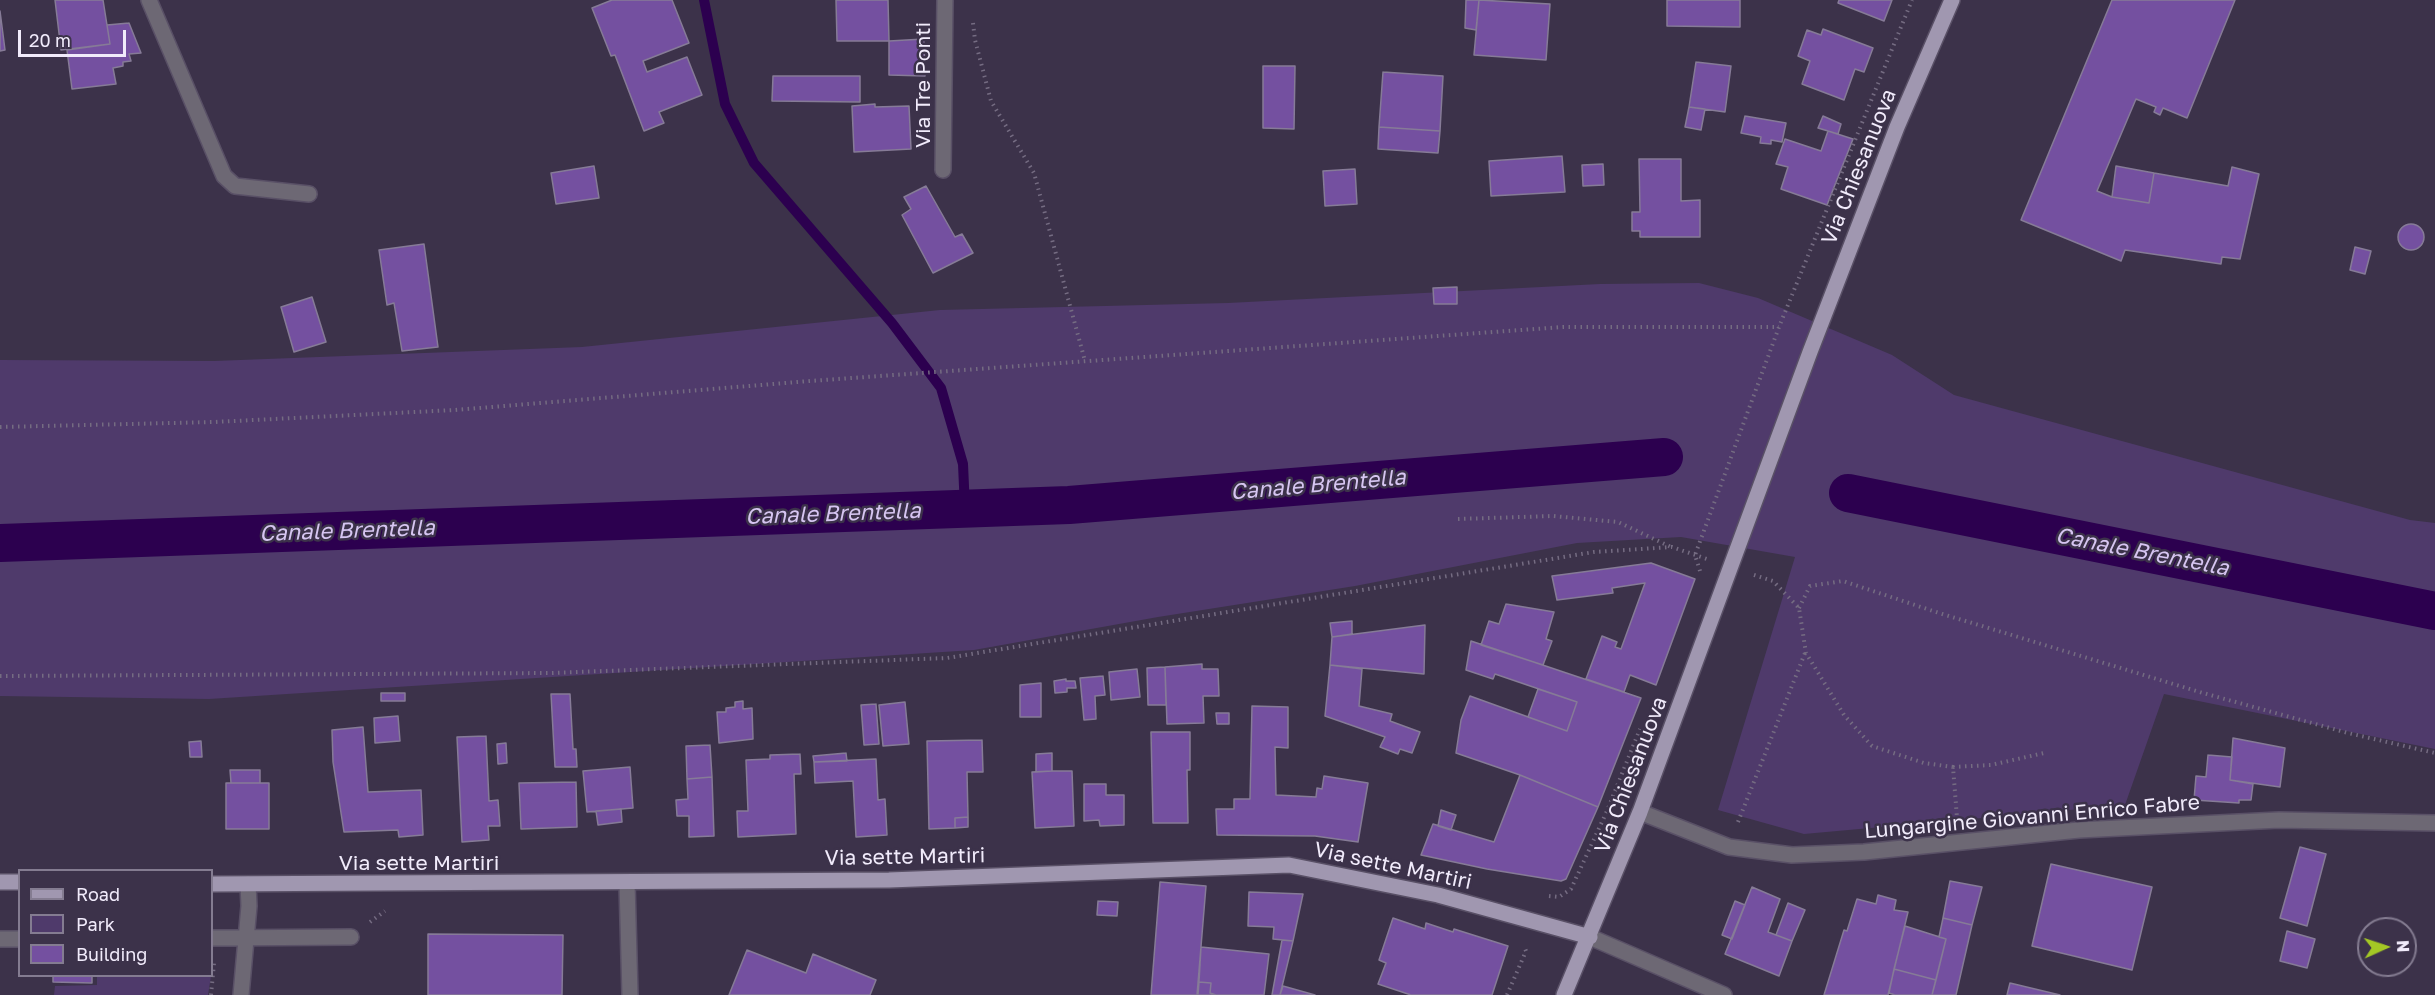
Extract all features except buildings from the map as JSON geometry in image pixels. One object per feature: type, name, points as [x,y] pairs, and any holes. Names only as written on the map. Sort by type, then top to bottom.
[{"type":"main road","name":"Via Chiesanuova","points":[[1564,995],[1640,812],[1810,352],[1897,127],[1952,0]]},
{"type":"main road","name":"Via sette Martiri","points":[[213,884],[889,880],[1289,865],[1438,895],[1590,937]]},
{"type":"main road","points":[[0,882],[18,882]]},
{"type":"street","points":[[148,0],[224,176],[235,186],[309,194]]},
{"type":"street","name":"Via Tre Ponti","points":[[943,170],[945,0]]},
{"type":"street","name":"Lungargine Giovanni Enrico Fabre","points":[[1640,812],[1729,847],[1792,855],[1864,852],[2079,830],[2279,820],[2435,823]]},
{"type":"street","points":[[627,883],[630,995]]},
{"type":"street","points":[[241,995],[248,884]]},
{"type":"street","points":[[213,938],[351,937]]},
{"type":"street","points":[[1590,937],[1724,995]]},
{"type":"street","points":[[0,939],[18,939]]},
{"type":"path","points":[[1701,577],[1695,555],[1779,327],[1912,0]]},
{"type":"path","points":[[973,20],[975,40],[991,101],[1034,174],[1085,361]]},
{"type":"path","points":[[0,427],[214,422],[455,410],[1085,361],[1563,327],[1779,327]]},
{"type":"path","points":[[1458,519],[1553,516],[1618,522],[1695,555]]},
{"type":"path","points":[[0,676],[551,673],[947,658],[1548,559],[1594,552],[1672,547]]},
{"type":"path","points":[[1773,581],[1798,609],[1806,653],[1844,715],[1872,746],[1924,764],[1953,767],[1991,765],[2044,753]]},
{"type":"path","points":[[1798,609],[1810,586],[1842,581],[1972,624],[2203,693],[2348,733],[2435,753]]},
{"type":"path","points":[[1729,847],[1806,653]]},
{"type":"path","points":[[1953,767],[1958,841]]},
{"type":"path","points":[[1539,896],[1559,897],[1571,889],[1607,811]]},
{"type":"path","points":[[351,937],[388,909],[389,884]]},
{"type":"path","points":[[1507,995],[1526,951],[1522,939]]},
{"type":"path","points":[[213,976],[215,957]]},
{"type":"path","points":[[211,995],[213,977]]},
{"type":"green space","points":[[1699,283],[1758,298],[1892,355],[1954,395],[2410,520],[2435,523],[2435,749],[2164,694],[2125,805],[1804,834],[1718,810],[1795,557],[1681,537],[1577,543],[1355,586],[1158,617],[974,650],[209,699],[0,696],[0,360],[214,361],[582,347],[940,310],[1228,303],[1600,284]]},
{"type":"green space","points":[[97,977],[211,977],[208,995],[54,995],[55,986],[97,985]]},
{"type":"waterway","points":[[704,0],[725,104],[754,163],[892,323],[941,388],[963,464],[965,509]]},
{"type":"waterway","name":"Canale Brentella","points":[[0,543],[1069,505],[1664,457]]},
{"type":"waterway","name":"Canale Brentella","points":[[1848,493],[2435,611]]}]
